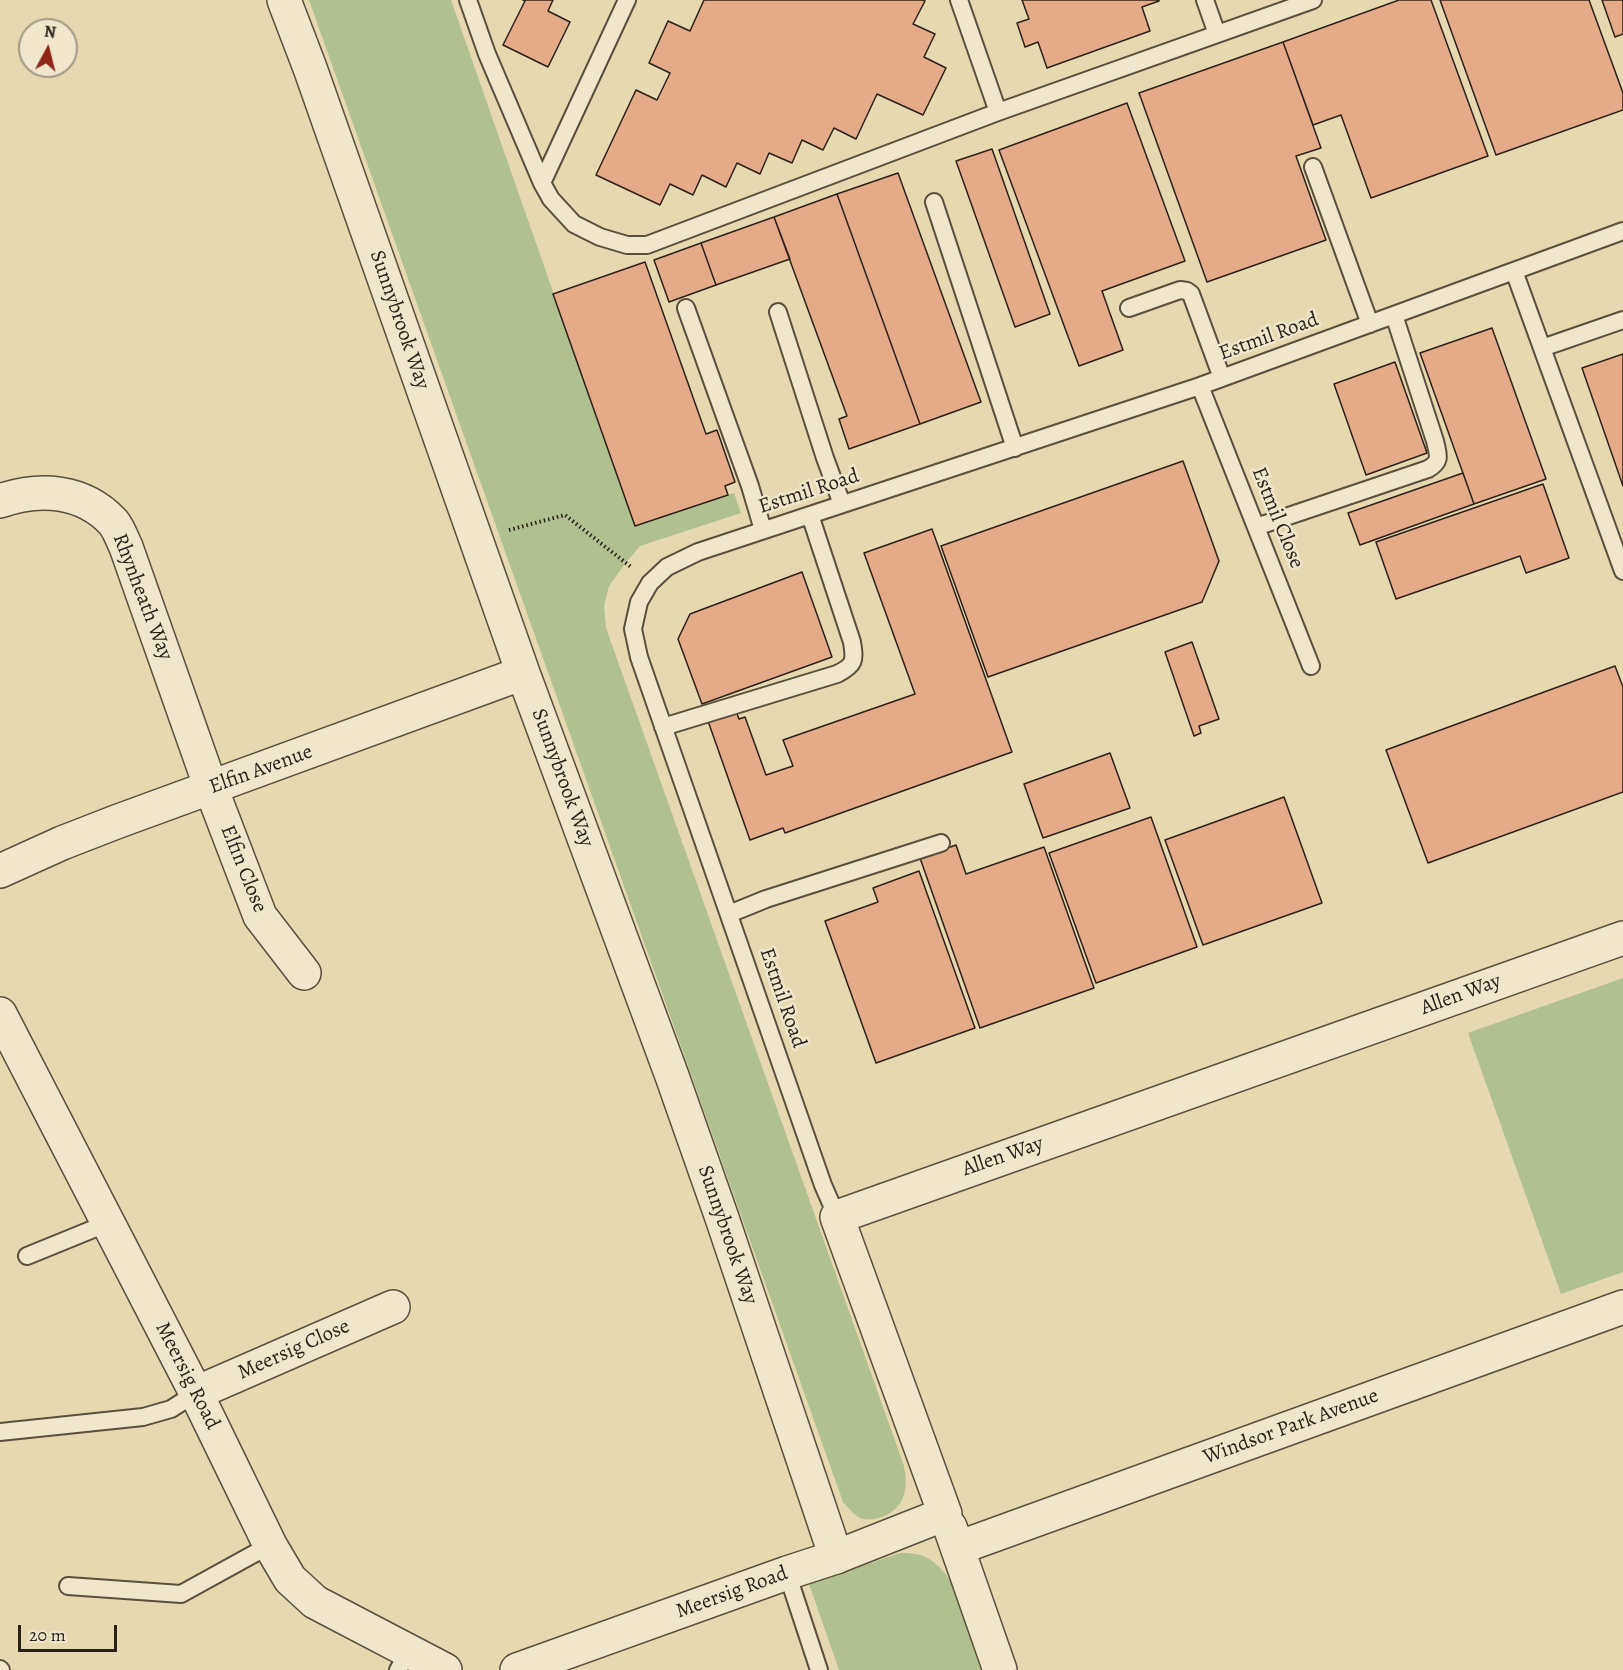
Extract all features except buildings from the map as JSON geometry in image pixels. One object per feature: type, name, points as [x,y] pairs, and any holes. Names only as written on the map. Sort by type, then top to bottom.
[{"type":"street","name":"Sunnybrook Way","points":[[284,0],[314,79],[523,673],[672,1076],[836,1557]]},
{"type":"street","name":"Rhynheath Way","points":[[0,501],[11,497],[51,493],[71,496],[88,502],[114,523],[126,547],[211,788]]},
{"type":"street","name":"Elfin Avenue","points":[[0,871],[62,843],[523,673]]},
{"type":"street","name":"Elfin Close","points":[[211,788],[260,916],[304,974]]},
{"type":"street","name":"Allen Way","points":[[837,1216],[1623,938]]},
{"type":"street","name":"Meersig Road","points":[[0,1014],[196,1393],[270,1545],[290,1580],[315,1602],[404,1661],[445,1670]]},
{"type":"street","points":[[837,1216],[1000,1670]]},
{"type":"street","name":"Meersig Close","points":[[196,1393],[393,1307]]},
{"type":"street","name":"Windsor Park Avenue","points":[[958,1548],[1623,1307]]},
{"type":"street","name":"Meersig Road","points":[[517,1670],[564,1662],[787,1573],[836,1557],[945,1514]]},
{"type":"lane","points":[[468,0],[487,54],[551,199],[574,224],[600,237],[627,245],[647,245],[998,112],[1313,0]]},
{"type":"lane","points":[[542,183],[627,0]]},
{"type":"lane","points":[[959,0],[998,112]]},
{"type":"lane","points":[[1205,0],[1217,34]]},
{"type":"lane","points":[[1313,167],[1370,324]]},
{"type":"lane","points":[[934,202],[1015,448]]},
{"type":"lane","name":"Estmil Road","points":[[837,1216],[823,1185],[639,657],[633,629],[639,602],[650,583],[667,567],[698,552],[1200,386],[1623,231]]},
{"type":"lane","points":[[1514,271],[1623,571]]},
{"type":"lane","points":[[1129,308],[1180,290],[1191,294],[1222,378]]},
{"type":"lane","points":[[686,308],[750,486],[763,531]]},
{"type":"lane","points":[[778,312],[842,504]]},
{"type":"lane","points":[[1256,527],[1436,465],[1439,458],[1436,441],[1394,315]]},
{"type":"lane","points":[[1542,348],[1623,320]]},
{"type":"lane","name":"Estmil Close","points":[[1200,386],[1311,666]]},
{"type":"lane","points":[[663,727],[837,674],[850,667],[855,657],[852,642],[810,515]]},
{"type":"lane","points":[[729,914],[766,899],[941,843]]},
{"type":"lane","points":[[27,1256],[108,1223]]},
{"type":"lane","points":[[0,1432],[143,1417],[171,1408],[196,1393]]},
{"type":"lane","points":[[68,1586],[181,1594],[270,1545]]},
{"type":"lane","points":[[787,1573],[819,1670]]},
{"type":"path","points":[[476,539],[565,515],[650,583]]},
{"type":"green space","points":[[309,0],[451,0],[635,526],[734,493],[741,513],[640,546],[609,586],[604,606],[606,628],[904,1466],[906,1483],[903,1498],[899,1505],[887,1515],[874,1519],[862,1519],[843,1502]]},
{"type":"green space","points":[[1623,978],[1623,1272],[1561,1294],[1468,1033]]},
{"type":"green space","points":[[900,1553],[916,1554],[929,1559],[940,1567],[950,1580],[981,1670],[839,1670],[809,1584]]}]
